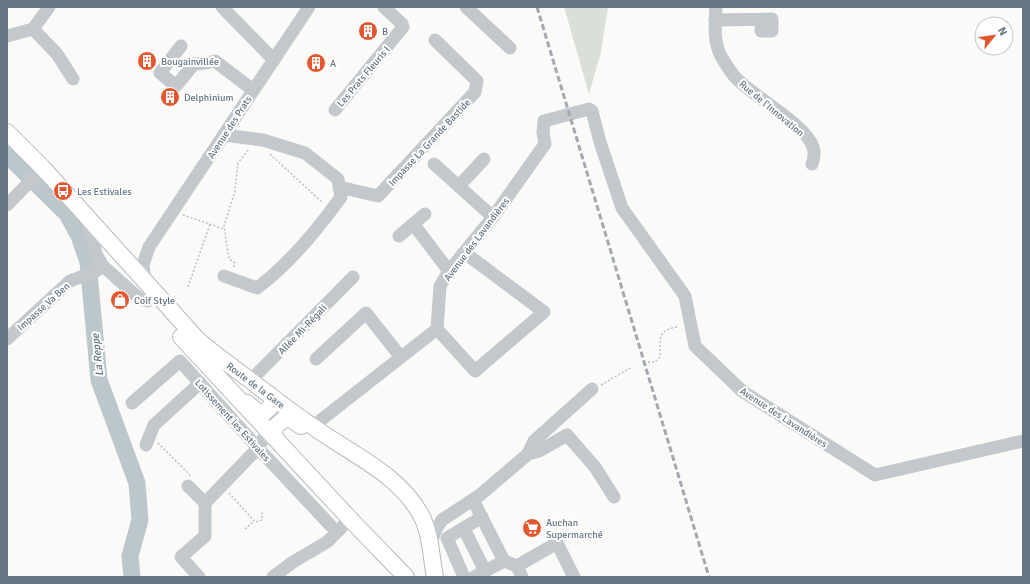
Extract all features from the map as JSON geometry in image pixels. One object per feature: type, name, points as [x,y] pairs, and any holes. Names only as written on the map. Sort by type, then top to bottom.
[{"type":"main road","name":"Route de la Gare","points":[[7,132],[35,175],[63,191],[129,271],[148,301],[241,403],[406,577]]},
{"type":"main road","name":"Route de la Gare","points":[[63,191],[90,227],[129,271],[145,283],[198,340],[216,356],[247,377],[312,427],[370,464],[397,484],[410,498],[421,515],[426,527],[430,546],[432,574]]},
{"type":"main road","points":[[215,374],[216,369],[219,366],[247,377]]},
{"type":"main road","points":[[241,403],[248,403],[258,412],[265,412],[272,405],[270,395]]},
{"type":"main road","points":[[274,438],[275,427],[284,419],[289,418],[304,428],[312,427]]},
{"type":"main road","points":[[383,554],[389,555],[413,577]]},
{"type":"street","points":[[7,35],[33,29],[49,7]]},
{"type":"street","name":"Les Prats Fleuris I","points":[[335,110],[403,27],[402,24],[384,7]]},
{"type":"street","points":[[466,7],[510,48]]},
{"type":"street","name":"Avenue des Prats","points":[[129,271],[149,246],[173,211],[274,60],[306,8]]},
{"type":"street","points":[[224,9],[274,60]]},
{"type":"street","points":[[715,14],[762,19]]},
{"type":"street","name":"Rue de l'Innovation","points":[[715,14],[716,43],[735,78],[793,123],[808,138],[814,148],[814,159],[812,164]]},
{"type":"street","points":[[33,29],[57,54],[73,79]]},
{"type":"street","name":"Impasse La Grande Bastide","points":[[339,186],[378,196],[475,92],[477,80],[435,40]]},
{"type":"street","points":[[181,46],[160,73],[176,86],[194,64],[215,61],[253,90]]},
{"type":"street","name":"Avenue des Lavandières","points":[[437,329],[440,286],[449,271],[494,218],[545,144],[543,132],[544,121],[588,108],[592,111],[600,142],[622,208],[685,296],[695,346],[742,391],[876,475],[1023,441]]},
{"type":"street","points":[[224,135],[270,142],[305,152],[338,179],[341,197],[324,222],[272,278],[257,288],[228,277]]},
{"type":"street","points":[[459,186],[484,159]]},
{"type":"street","points":[[434,164],[494,218]]},
{"type":"street","points":[[7,205],[35,175]]},
{"type":"street","points":[[399,236],[414,225],[425,214]]},
{"type":"street","points":[[414,225],[449,271]]},
{"type":"street","points":[[90,227],[98,269],[140,299],[148,301]]},
{"type":"street","name":"Avenue des Prats","points":[[145,283],[143,265],[149,246]]},
{"type":"street","points":[[312,427],[400,356],[437,329],[474,371],[544,312],[465,253]]},
{"type":"street","name":"Impasse Va Ben","points":[[7,339],[70,281],[98,269]]},
{"type":"street","name":"Allée Mi-Régali","points":[[247,377],[353,277]]},
{"type":"street","points":[[316,358],[366,313],[400,356]]},
{"type":"street","name":"Lotissement les Estivales","points":[[132,403],[180,361],[330,525]]},
{"type":"street","points":[[148,440],[154,425],[200,383]]},
{"type":"street","points":[[528,454],[534,441],[592,390]]},
{"type":"street","points":[[430,546],[436,529],[442,520],[473,500],[528,454],[539,451],[567,435],[595,467],[614,498]]},
{"type":"street","points":[[205,503],[223,485],[262,452],[274,438]]},
{"type":"street","points":[[262,452],[272,448],[274,438]]},
{"type":"street","points":[[188,486],[205,503],[205,536],[181,557],[198,577]]},
{"type":"street","points":[[473,500],[504,561],[520,572],[557,542],[574,577]]},
{"type":"street","points":[[421,515],[435,521],[442,520]]},
{"type":"street","points":[[464,577],[447,538],[482,517]]},
{"type":"street","points":[[273,577],[293,562],[327,542],[350,519]]},
{"type":"street","points":[[464,529],[480,574],[504,561]]},
{"type":"path","points":[[228,277],[235,263],[229,259],[224,226],[236,191],[238,163],[251,146],[253,139]]},
{"type":"path","points":[[270,142],[270,155],[323,203],[329,198],[336,205]]},
{"type":"path","points":[[173,211],[224,229]]},
{"type":"path","points":[[188,287],[210,224]]},
{"type":"path","points":[[648,362],[655,362],[660,357],[660,337],[666,330],[673,327],[691,328]]},
{"type":"path","points":[[592,390],[632,366]]},
{"type":"path","points":[[148,440],[195,480],[188,486]]},
{"type":"path","points":[[223,485],[235,501],[255,522],[262,520],[262,510]]},
{"type":"path","points":[[245,529],[254,520]]},
{"type":"shaded area","points":[[564,7],[608,7],[601,52],[589,94]]},
{"type":"waterway","name":"La Reppe","points":[[7,155],[67,214],[79,236],[88,262],[99,380],[137,483],[140,520],[130,556],[132,577]]},
{"type":"railway","points":[[537,7],[709,577]]},
{"type":"place","name":"B","points":[[368,31]]},
{"type":"place","name":"Bougainvillée","points":[[147,61]]},
{"type":"place","name":"A","points":[[316,63]]},
{"type":"place","name":"Delphinium","points":[[170,97]]},
{"type":"place","name":"Les Estivales","points":[[63,191]]},
{"type":"place","name":"Coif Style","points":[[120,300]]},
{"type":"place","name":"Auchan Supermarché","points":[[532,528]]}]
